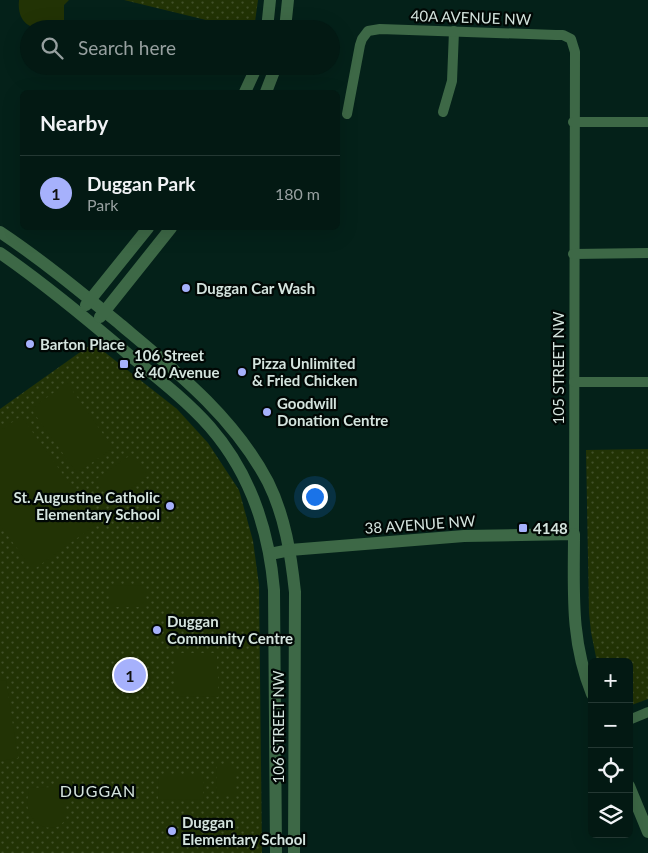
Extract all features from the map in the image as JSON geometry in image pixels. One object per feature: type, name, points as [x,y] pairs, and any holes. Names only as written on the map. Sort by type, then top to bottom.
[{"type":"street","points":[[268,20],[270,0]]},
{"type":"street","points":[[286,20],[288,0]]},
{"type":"street","name":"40A AVENUE NW","points":[[347,114],[360,44],[368,31],[380,29],[556,34],[571,39]]},
{"type":"street","points":[[443,112],[452,80],[454,32]]},
{"type":"street","name":"105 STREET NW","points":[[571,39],[575,52],[573,254],[576,639],[588,683]]},
{"type":"street","points":[[246,90],[253,75]]},
{"type":"street","points":[[267,90],[273,75]]},
{"type":"street","points":[[573,122],[648,122]]},
{"type":"street","points":[[80,313],[146,230]]},
{"type":"street","points":[[94,324],[169,230]]},
{"type":"street","name":"106 STREET NW","points":[[0,232],[90,300],[197,390],[225,420],[268,482],[278,508],[290,550],[295,609],[294,853]]},
{"type":"street","name":"106 STREET NW","points":[[0,253],[94,324],[186,403],[211,428],[234,460],[252,494],[270,554],[275,609],[276,853]]},
{"type":"street","points":[[573,254],[648,253]]},
{"type":"street","points":[[574,382],[648,382]]},
{"type":"street","name":"38 AVENUE NW","points":[[270,554],[290,550],[464,536],[574,534]]},
{"type":"street","points":[[633,718],[648,712]]},
{"type":"street","points":[[632,793],[648,832]]},
{"type":"green space","points":[[19,0],[69,0],[64,5],[64,20],[24,20],[19,10]]},
{"type":"green space","points":[[124,0],[258,0],[255,20],[206,20]]},
{"type":"green space","points":[[93,343],[177,409],[208,443],[239,490],[253,541],[259,585],[262,853],[0,853],[0,409]]},
{"type":"green space","points":[[67,383],[113,448],[77,473],[31,409]]},
{"type":"green space","points":[[21,416],[98,523],[33,570],[0,525],[0,431]]},
{"type":"green space","points":[[648,449],[648,699],[633,705],[633,658],[596,658],[591,632],[586,450]]},
{"type":"green space","points":[[132,454],[148,476],[111,502],[95,480]]},
{"type":"green space","points":[[146,585],[146,607],[109,607],[109,586]]},
{"type":"green space","points":[[176,653],[217,653],[217,674],[176,674]]},
{"type":"green space","points":[[176,676],[218,676],[218,697],[176,696]]},
{"type":"green space","points":[[6,680],[18,758],[0,761],[0,681]]},
{"type":"green space","points":[[217,764],[236,764],[236,795],[216,795]]},
{"type":"green space","points":[[159,775],[204,775],[203,800],[158,799]]},
{"type":"green space","points":[[64,778],[71,780],[75,787],[66,799],[66,820],[57,827],[45,827],[30,814],[27,804],[29,788],[53,787]]},
{"type":"place","name":"Duggan Car Wash","points":[[186,288]]},
{"type":"place","name":"Barton Place","points":[[30,344]]},
{"type":"place","name":"106 Street & 40 Avenue","points":[[124,364]]},
{"type":"place","name":"Pizza Unlimited & Fried Chicken","points":[[242,372]]},
{"type":"place","name":"Goodwill Donation Centre","points":[[267,412]]},
{"type":"place","name":"St. Augustine Catholic Elementary School","points":[[170,506]]},
{"type":"place","name":"4148","points":[[523,528]]},
{"type":"place","name":"Duggan Community Centre","points":[[157,630]]},
{"type":"place","name":"Duggan Park","points":[[130,675]]},
{"type":"place","name":"Duggan Elementary School","points":[[172,831]]},
{"type":"district","name":"DUGGAN","points":[[98,790]]}]
